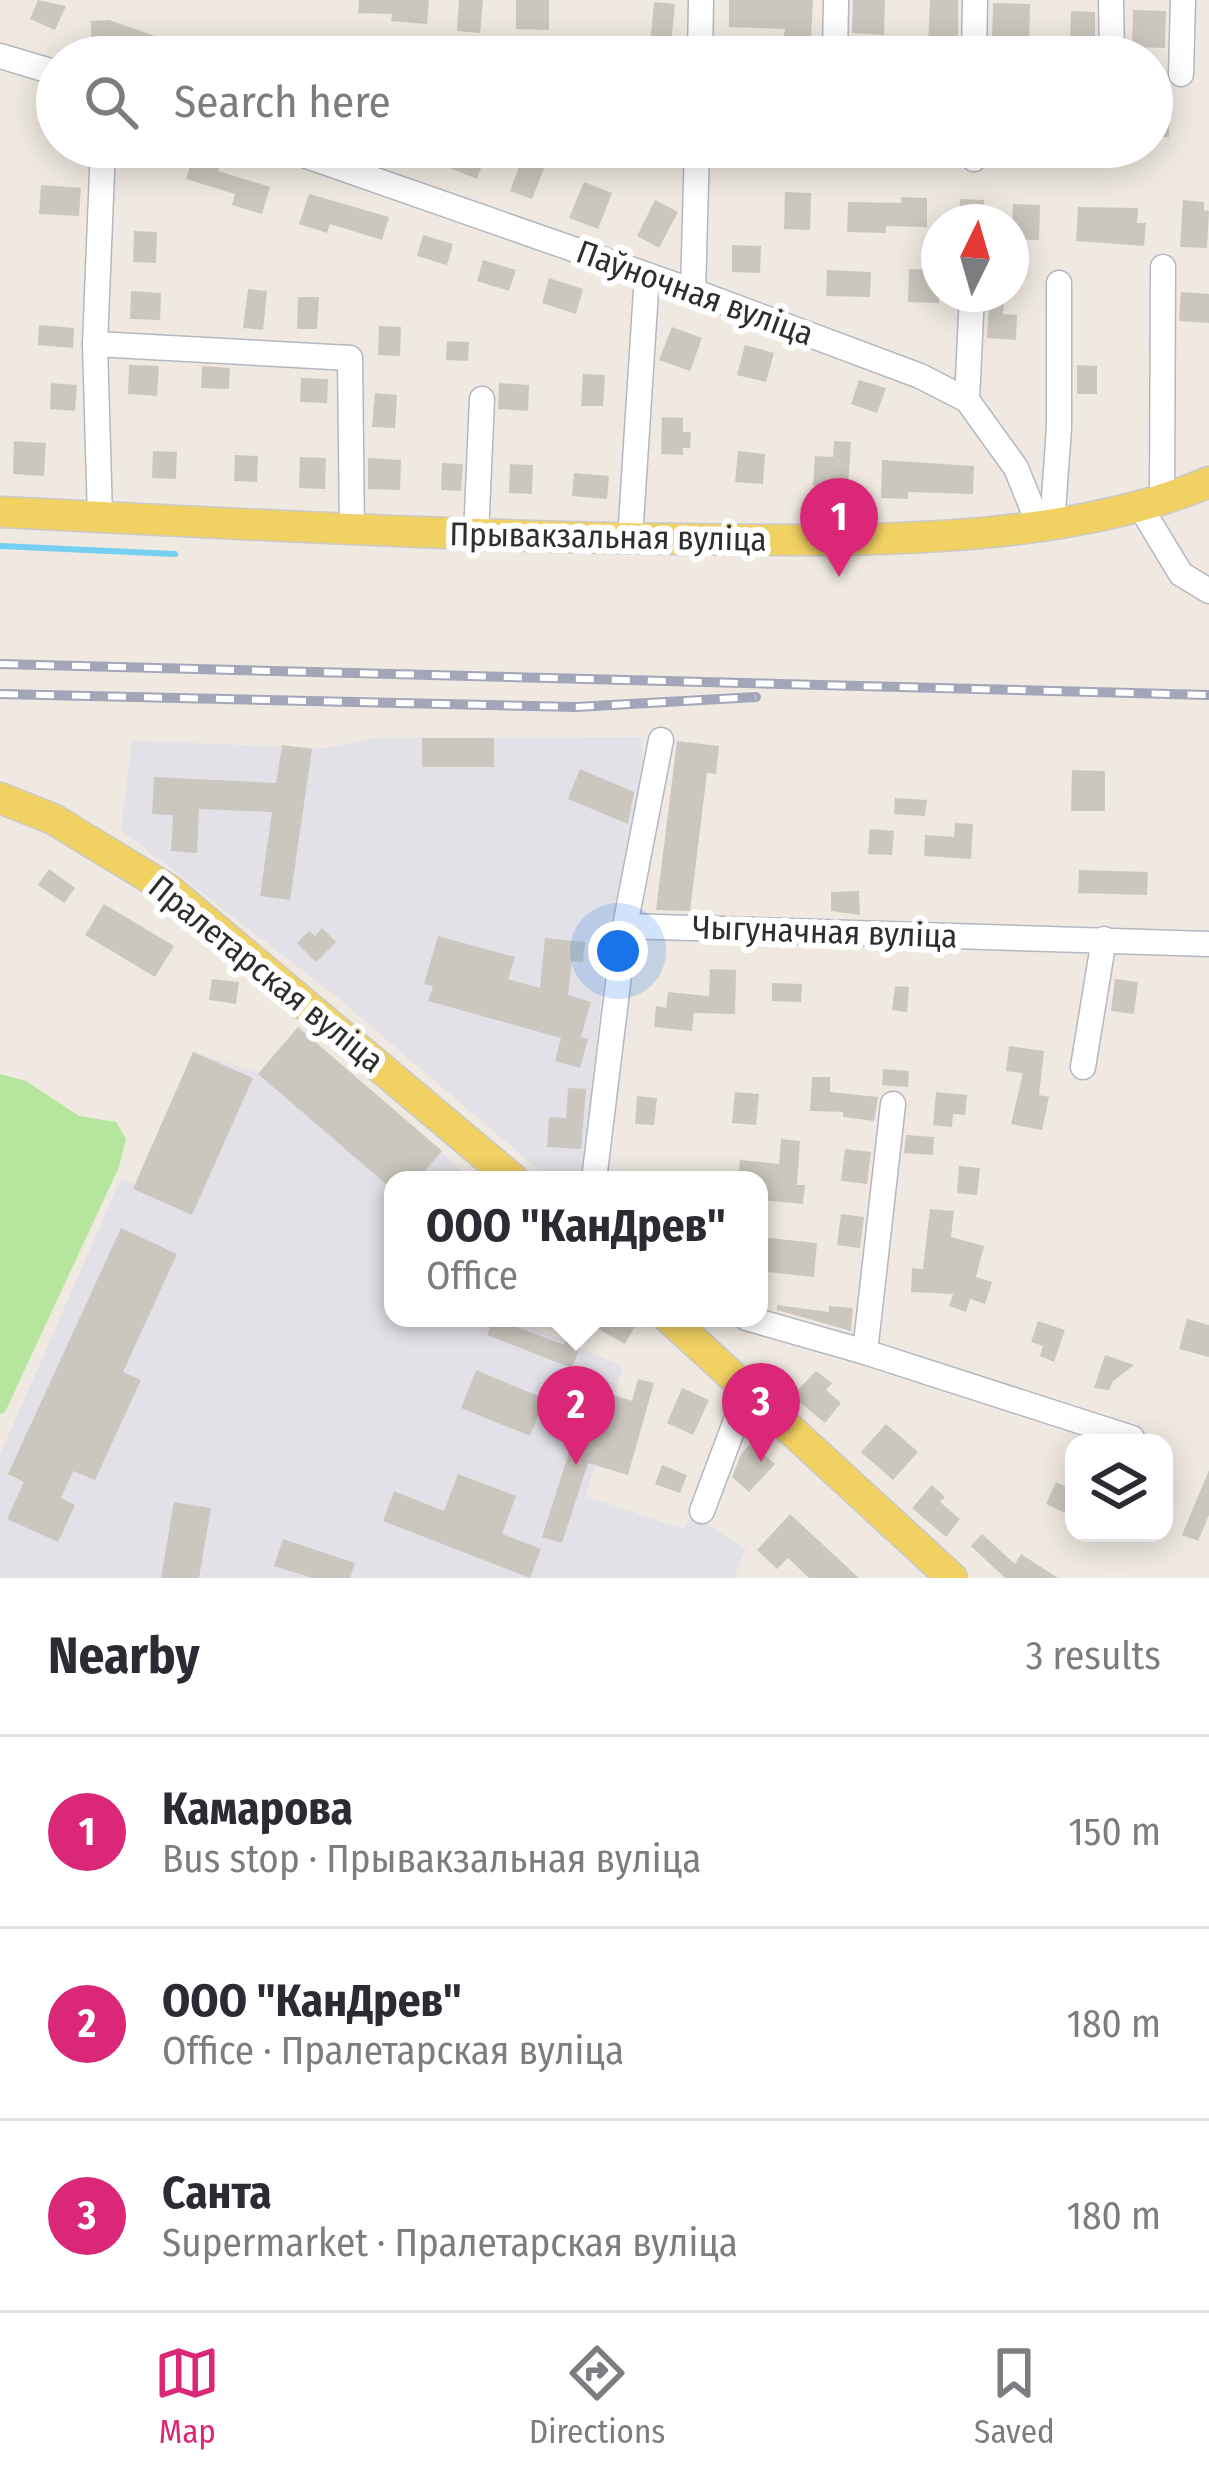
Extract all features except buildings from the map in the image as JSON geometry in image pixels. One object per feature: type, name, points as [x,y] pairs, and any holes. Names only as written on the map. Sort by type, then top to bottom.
[{"type":"main road","name":"Прывакзальная вуліца","points":[[0,512],[476,536],[890,537],[1045,525],[1152,504],[1209,482]]},
{"type":"main road","name":"Пралетарская вуліца","points":[[0,798],[69,828],[168,890],[503,1171]]},
{"type":"main road","points":[[679,1327],[952,1578]]},
{"type":"street","points":[[700,36],[701,0]]},
{"type":"street","points":[[835,36],[836,0]]},
{"type":"street","points":[[974,0],[974,36]]},
{"type":"street","points":[[1111,0],[1112,36]]},
{"type":"street","points":[[1181,74],[1184,0]]},
{"type":"street","points":[[0,56],[36,67]]},
{"type":"street","points":[[100,517],[95,344],[103,168]]},
{"type":"street","name":"Паўночная вуліца","points":[[340,168],[694,291],[920,376],[968,400],[1016,468],[1045,525]]},
{"type":"street","points":[[694,291],[697,168]]},
{"type":"street","points":[[1163,267],[1152,504],[1181,574],[1209,591]]},
{"type":"street","points":[[630,539],[647,275]]},
{"type":"street","points":[[1045,525],[1059,428],[1059,283]]},
{"type":"street","points":[[968,400],[971,312]]},
{"type":"street","points":[[95,344],[350,358],[352,531]]},
{"type":"street","points":[[476,536],[482,400]]},
{"type":"street","points":[[595,1171],[625,926],[661,740]]},
{"type":"street","name":"Чыгуначная вуліца","points":[[625,926],[1209,944]]},
{"type":"street","points":[[1083,1067],[1104,939]]},
{"type":"street","points":[[865,1352],[893,1104]]},
{"type":"street","points":[[768,1324],[1120,1434]]},
{"type":"street","points":[[702,1511],[747,1391]]},
{"type":"shaded area","points":[[641,737],[646,793],[621,915],[610,914],[581,1171],[540,1171],[338,998],[121,830],[132,741],[326,748],[377,738]]},
{"type":"shaded area","points":[[298,1027],[463,1171],[384,1171],[384,1327],[532,1327],[623,1367],[586,1496],[683,1529],[692,1514],[746,1549],[734,1578],[0,1578],[0,1455],[121,1178],[135,1184],[193,1052],[258,1073]]},
{"type":"green space","points":[[0,1074],[26,1081],[79,1116],[116,1122],[126,1139],[119,1167],[5,1412],[0,1414]]},
{"type":"waterway","points":[[0,546],[175,554]]},
{"type":"railway","points":[[0,664],[1209,695]]},
{"type":"railway","points":[[0,694],[576,707],[756,697]]},
{"type":"place","name":"Камарова","points":[[839,577]]},
{"type":"place","name":"Санта","points":[[761,1462]]},
{"type":"place","name":"ООО \"КанДрев\"","points":[[576,1465]]}]
